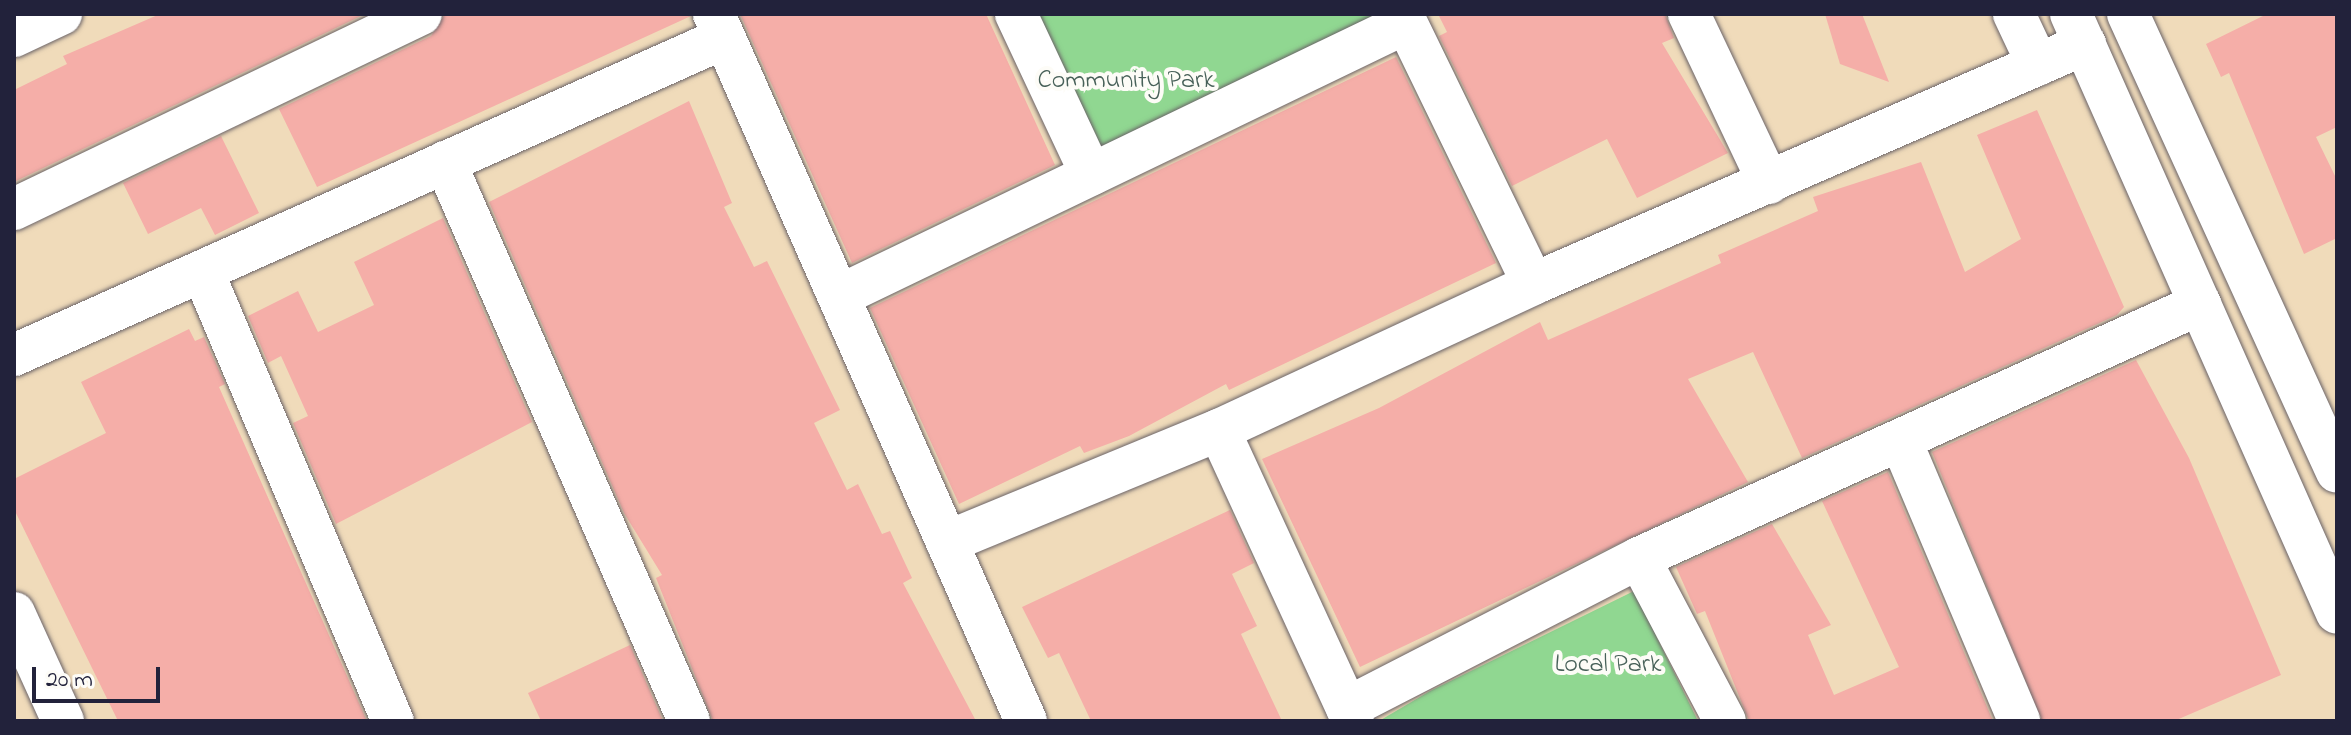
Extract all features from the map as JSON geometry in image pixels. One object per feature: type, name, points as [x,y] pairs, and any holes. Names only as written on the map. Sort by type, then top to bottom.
[{"type":"street","points":[[14,36],[61,14]]},
{"type":"street","points":[[14,209],[421,14]]},
{"type":"street","points":[[1016,14],[1091,174]]},
{"type":"street","points":[[1689,14],[1769,183]]},
{"type":"street","points":[[2014,14],[2038,65]]},
{"type":"street","points":[[2128,14],[2337,472]]},
{"type":"street","points":[[839,296],[1404,18],[1533,284]]},
{"type":"street","points":[[14,355],[445,162],[719,26],[1026,721]]},
{"type":"street","points":[[947,542],[1219,430],[1533,284],[2038,65],[2078,29],[2337,613]]},
{"type":"street","points":[[445,162],[689,721]]},
{"type":"street","points":[[203,272],[393,721]]},
{"type":"street","points":[[1219,430],[1350,714],[1639,558],[2200,304]]},
{"type":"street","points":[[1901,441],[2019,721]]},
{"type":"street","points":[[1639,558],[1725,721]]},
{"type":"street","points":[[14,613],[63,721]]},
{"type":"green space","name":"Community Park","points":[[1016,14],[1402,14],[1091,174]]},
{"type":"green space","name":"Local Park","points":[[1634,591],[1698,721],[1379,721],[1430,691]]},
{"type":"building","points":[[160,14],[365,14],[14,182],[14,90],[67,64],[63,56]]},
{"type":"building","points":[[445,14],[691,16],[317,187],[279,109],[431,36]]},
{"type":"building","points":[[740,14],[986,14],[1055,165],[852,263]]},
{"type":"building","points":[[1438,14],[1665,14],[1674,38],[1662,43],[1728,153],[1637,198],[1607,139],[1512,186],[1439,36],[1447,32]]},
{"type":"building","points":[[1825,14],[1862,14],[1889,82],[1840,64]]},
{"type":"building","points":[[2267,14],[2337,14],[2337,127],[2316,137],[2337,180],[2337,238],[2304,254],[2229,73],[2221,77],[2206,44]]},
{"type":"building","points":[[1396,57],[1496,263],[1229,390],[1226,384],[1129,436],[1084,453],[1080,446],[959,504],[870,308]]},
{"type":"building","points":[[689,101],[732,203],[724,207],[754,267],[767,261],[840,410],[814,423],[847,490],[858,484],[882,534],[890,531],[912,578],[903,583],[976,721],[713,721],[656,578],[662,575],[624,513],[489,202]]},
{"type":"building","points":[[2037,110],[2124,307],[2117,315],[1802,458],[1753,352],[1688,379],[1748,482],[1360,667],[1262,459],[1379,408],[1540,322],[1548,340],[1721,263],[1718,255],[1818,211],[1813,197],[1921,162],[1965,272],[2021,239],[1977,135]]},
{"type":"building","points":[[221,136],[259,213],[215,235],[201,208],[148,234],[123,183]]},
{"type":"building","points":[[443,218],[532,422],[336,524],[293,423],[308,416],[281,356],[268,363],[248,316],[298,291],[318,332],[374,305],[354,262]]},
{"type":"building","points":[[189,329],[195,341],[204,337],[225,384],[219,387],[367,721],[118,721],[14,509],[14,479],[106,433],[81,382]]},
{"type":"building","points":[[2136,360],[2189,458],[2281,675],[2174,721],[2042,721],[1932,452]]},
{"type":"building","points":[[1888,472],[1993,721],[1749,721],[1705,611],[1697,614],[1676,567],[1772,524],[1831,625],[1808,635],[1834,695],[1899,667],[1822,501]]},
{"type":"building","points":[[1230,510],[1254,563],[1232,574],[1257,626],[1241,634],[1282,721],[1091,721],[1059,653],[1048,658],[1022,607]]},
{"type":"building","points":[[630,645],[663,721],[541,721],[528,693]]}]
